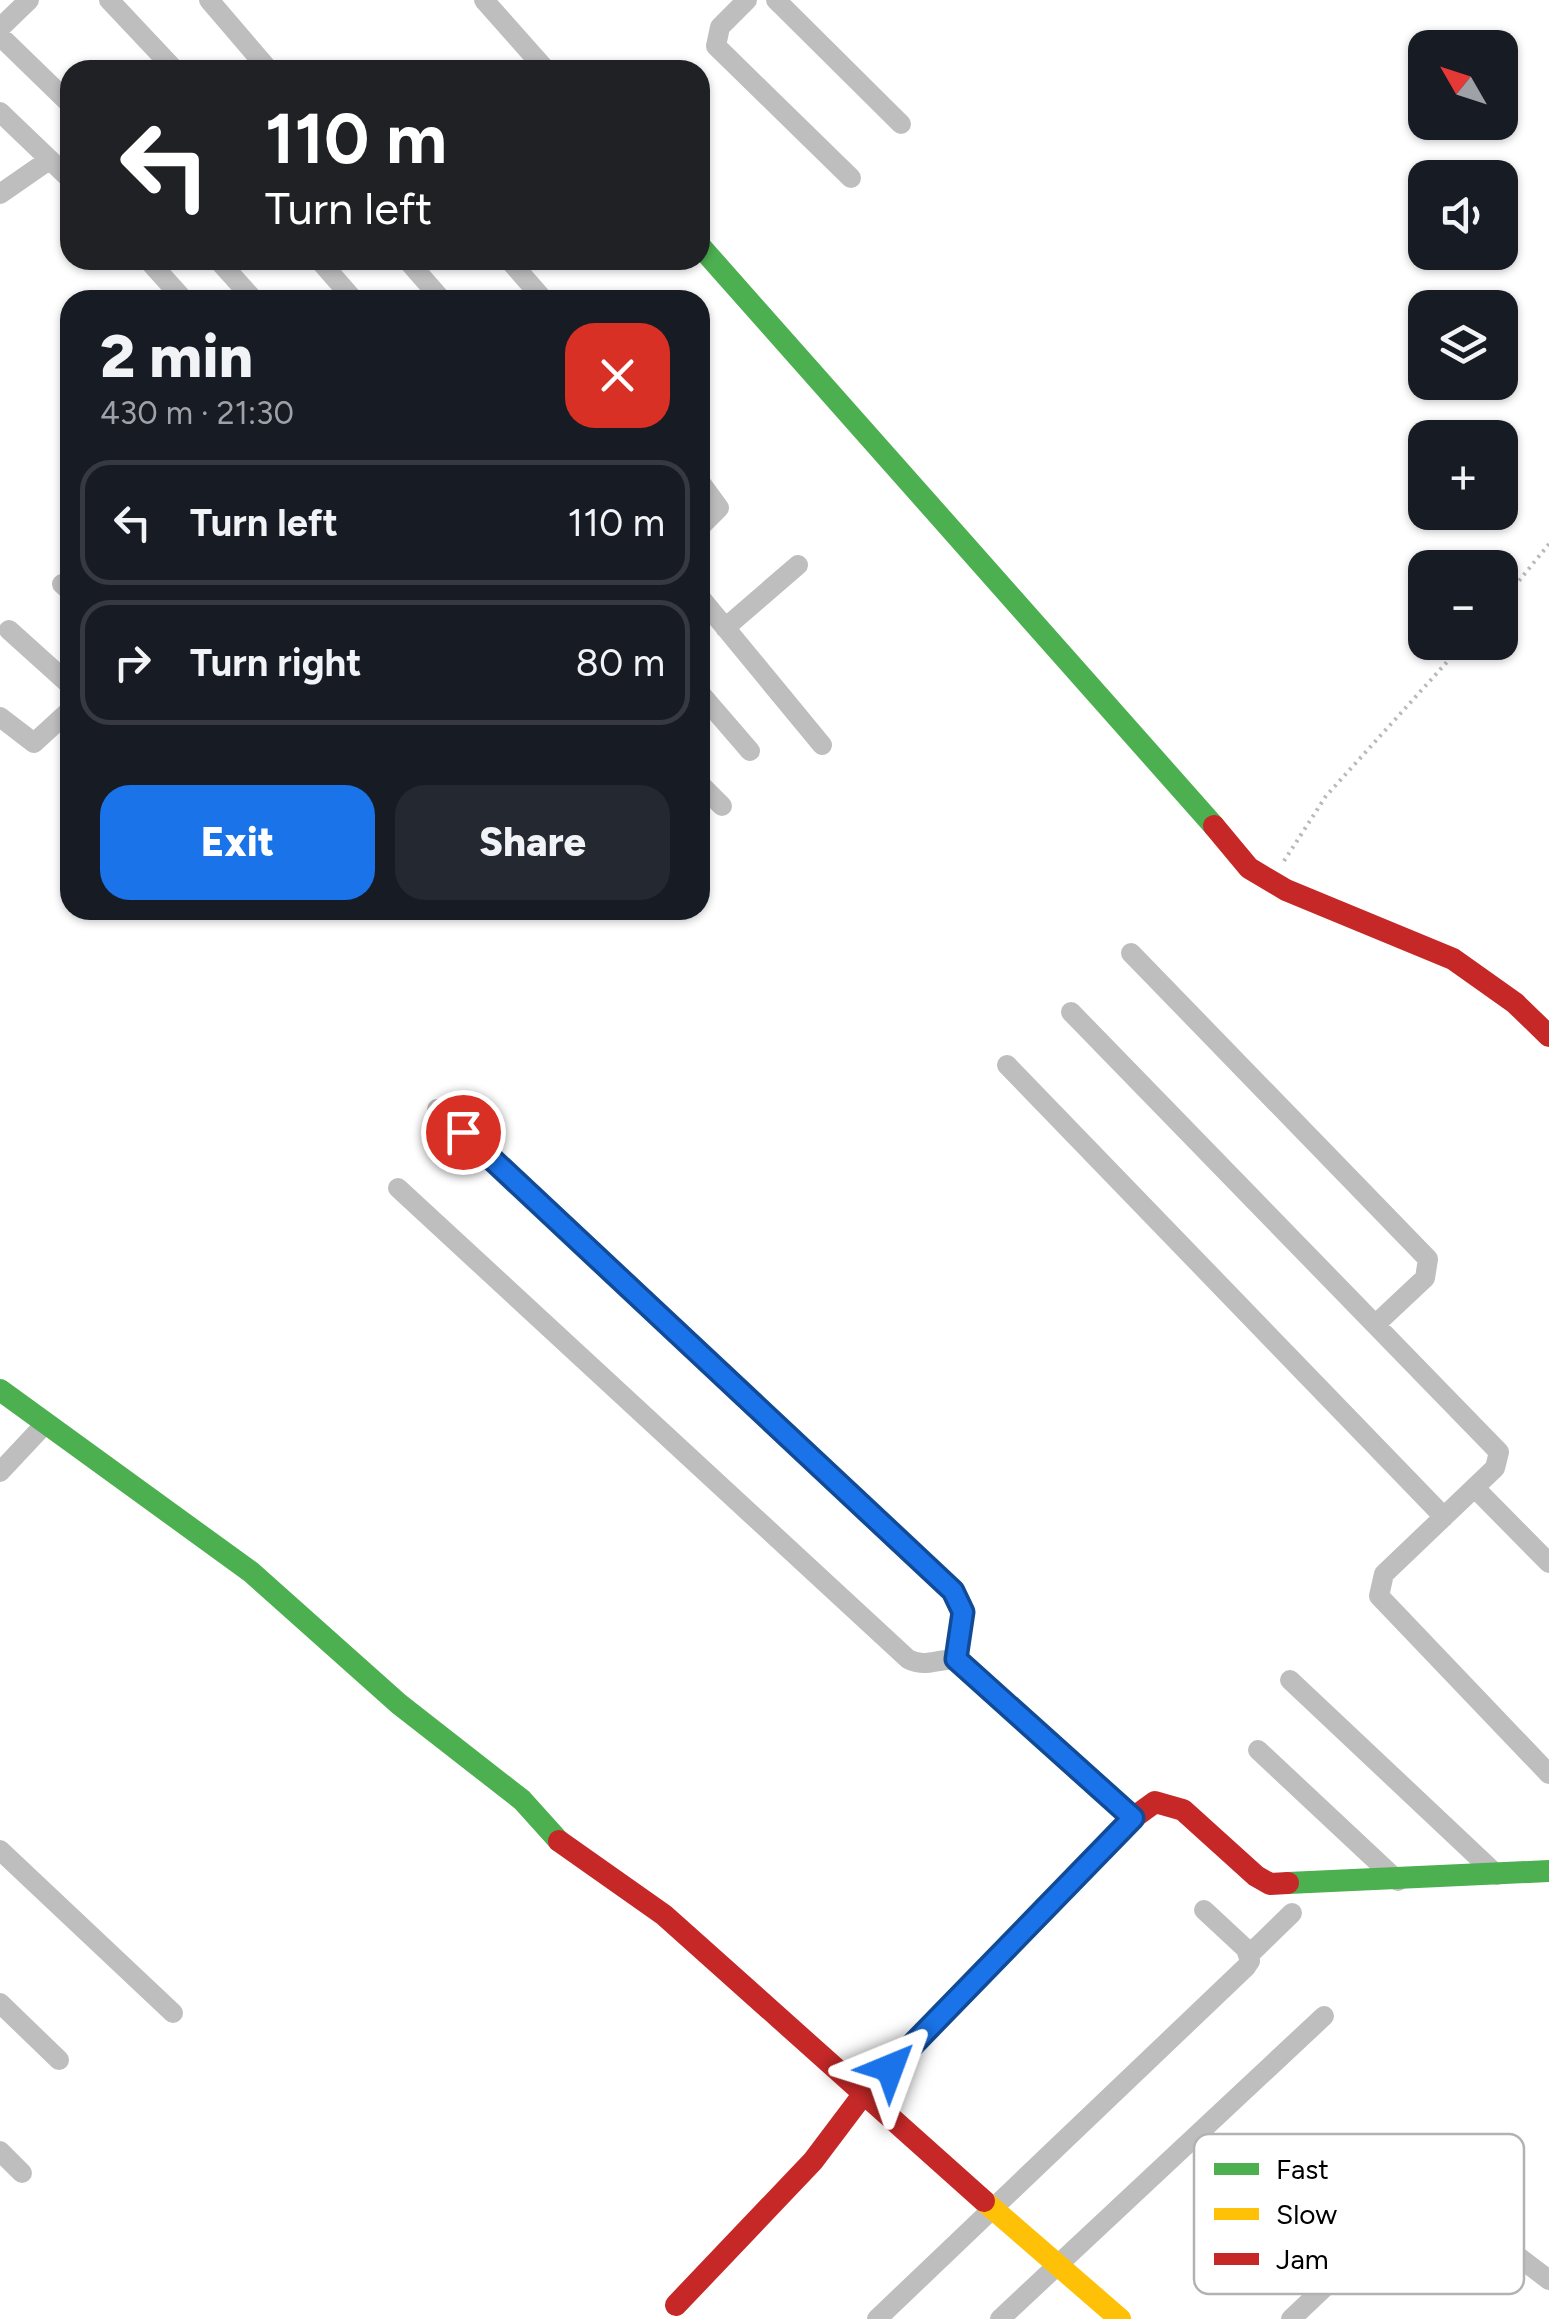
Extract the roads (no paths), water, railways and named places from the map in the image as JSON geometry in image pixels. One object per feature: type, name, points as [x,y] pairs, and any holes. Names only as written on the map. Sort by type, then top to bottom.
[{"type":"street","points":[[29,0],[0,32],[60,94]]},
{"type":"street","points":[[109,0],[166,60]]},
{"type":"street","points":[[209,0],[260,60]]},
{"type":"street","points":[[484,0],[537,60]]},
{"type":"street","points":[[776,0],[901,124]]},
{"type":"street","points":[[739,2],[720,27],[716,46],[851,178]]},
{"type":"street","points":[[0,112],[60,170]]},
{"type":"street","points":[[0,194],[49,160]]},
{"type":"street","points":[[710,257],[1172,772],[1235,854],[1270,882],[1452,959],[1515,1002],[1549,1036]]},
{"type":"street","points":[[157,270],[175,290]]},
{"type":"street","points":[[227,270],[245,290]]},
{"type":"street","points":[[328,270],[345,290]]},
{"type":"street","points":[[416,270],[434,290]]},
{"type":"street","points":[[518,270],[536,290]]},
{"type":"street","points":[[710,496],[718,508],[710,517]]},
{"type":"street","points":[[725,628],[798,565]]},
{"type":"street","points":[[710,609],[822,745]]},
{"type":"street","points":[[8,630],[60,676]]},
{"type":"street","points":[[710,705],[750,752]]},
{"type":"street","points":[[0,716],[34,743],[60,719]]},
{"type":"street","points":[[710,794],[722,806]]},
{"type":"street","points":[[1131,953],[1428,1259],[1425,1278],[1376,1324]]},
{"type":"street","points":[[1071,1012],[1500,1452],[1496,1468],[1384,1574],[1379,1596],[1549,1774]]},
{"type":"street","points":[[1007,1065],[1444,1517]]},
{"type":"street","points":[[438,1108],[953,1591],[963,1612],[956,1659]]},
{"type":"street","points":[[398,1188],[908,1659],[924,1665],[956,1659]]},
{"type":"street","points":[[0,1390],[252,1572],[399,1704],[522,1800],[567,1850],[664,1915],[862,2096],[1120,2319]]},
{"type":"street","points":[[0,1472],[45,1424]]},
{"type":"street","points":[[1475,1488],[1549,1564]]},
{"type":"street","points":[[956,1659],[1133,1818]]},
{"type":"street","points":[[1290,1680],[1496,1875]]},
{"type":"street","points":[[1258,1750],[1398,1881]]},
{"type":"street","points":[[676,2306],[813,2161],[862,2096],[1133,1818],[1155,1802],[1172,1803],[1251,1874],[1270,1884],[1549,1871]]},
{"type":"street","points":[[0,1850],[173,2013]]},
{"type":"street","points":[[1204,1910],[1249,1955]]},
{"type":"street","points":[[877,2319],[1246,1967],[1249,1955],[1292,1912]]},
{"type":"street","points":[[0,2003],[59,2060]]},
{"type":"street","points":[[1196,2134],[1324,2016]]},
{"type":"street","points":[[1000,2319],[1194,2136]]},
{"type":"street","points":[[0,2151],[22,2172]]},
{"type":"street","points":[[1524,2261],[1549,2280]]},
{"type":"street","points":[[1292,2319],[1318,2294]]}]
